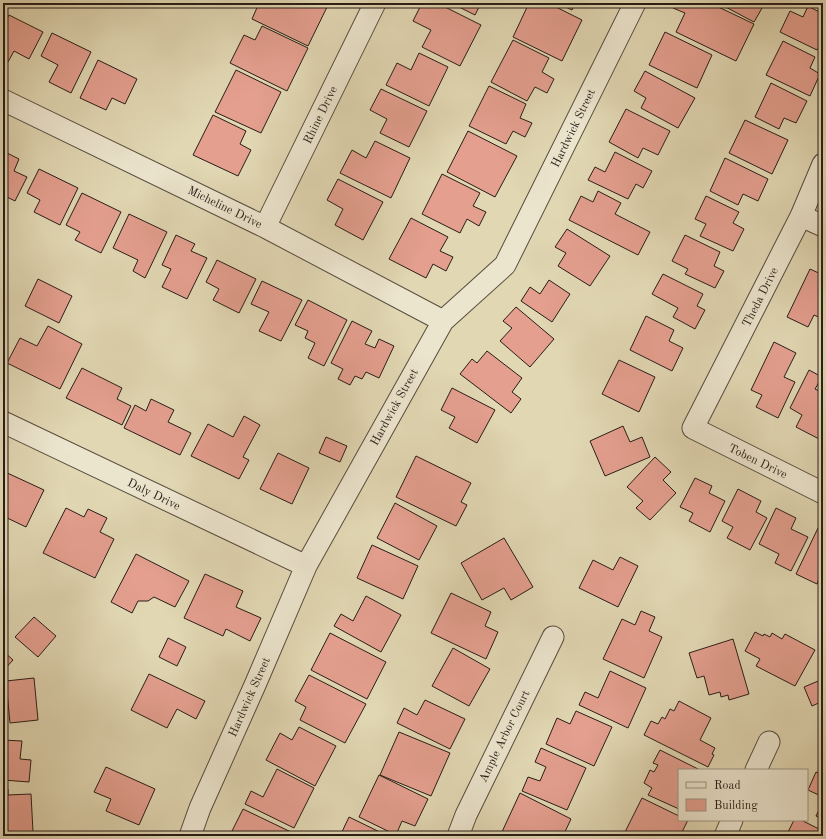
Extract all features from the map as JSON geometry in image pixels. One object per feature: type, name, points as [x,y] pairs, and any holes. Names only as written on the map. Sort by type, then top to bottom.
[{"type":"street","name":"Rhine Drive","points":[[265,226],[375,3]]},
{"type":"street","name":"Hardwick Street","points":[[190,836],[200,808],[306,566],[443,321],[506,265],[635,3]]},
{"type":"street","name":"Micheline Drive","points":[[3,100],[265,226],[443,321]]},
{"type":"street","name":"Theda Drive","points":[[693,428],[801,216],[823,164]]},
{"type":"street","points":[[801,216],[823,226]]},
{"type":"street","name":"Daly Drive","points":[[3,422],[306,566]]},
{"type":"street","name":"Toben Drive","points":[[693,428],[823,493]]},
{"type":"street","name":"Ample Arbor Court","points":[[458,836],[466,815],[553,636]]},
{"type":"street","points":[[756,769],[769,742]]},
{"type":"street","points":[[725,836],[732,821]]},
{"type":"building","points":[[259,3],[329,3],[308,46],[252,19]]},
{"type":"building","points":[[422,3],[437,3],[481,25],[460,66],[422,47],[431,30],[413,21]]},
{"type":"building","points":[[451,3],[481,3],[475,15]]},
{"type":"building","points":[[529,3],[548,3],[582,20],[562,61],[513,37]]},
{"type":"building","points":[[557,3],[575,3],[572,10]]},
{"type":"building","points":[[676,3],[710,3],[754,24],[736,61],[676,32],[685,13],[673,8]]},
{"type":"building","points":[[718,3],[765,3],[754,22]]},
{"type":"building","points":[[808,6],[823,14],[823,40],[817,50],[780,32],[790,11],[803,17]]},
{"type":"building","points":[[9,15],[43,32],[29,59],[14,51],[8,62],[3,60],[3,26]]},
{"type":"building","points":[[262,26],[308,48],[287,91],[230,63],[244,35],[255,40]]},
{"type":"building","points":[[665,32],[712,55],[697,88],[649,65]]},
{"type":"building","points":[[52,33],[91,52],[71,93],[49,82],[58,65],[41,56]]},
{"type":"building","points":[[513,40],[549,58],[542,72],[554,79],[547,93],[535,87],[527,101],[491,82]]},
{"type":"building","points":[[783,41],[815,57],[810,68],[820,74],[810,96],[766,75]]},
{"type":"building","points":[[419,53],[448,67],[429,106],[386,85],[397,63],[411,70]]},
{"type":"building","points":[[98,60],[137,79],[125,104],[112,98],[106,110],[80,98]]},
{"type":"building","points":[[236,70],[281,92],[261,133],[215,112]]},
{"type":"building","points":[[645,71],[695,98],[678,128],[641,108],[646,98],[634,91]]},
{"type":"building","points":[[771,83],[807,101],[796,123],[784,118],[779,129],[755,117]]},
{"type":"building","points":[[489,86],[526,104],[520,118],[532,123],[525,137],[513,131],[506,144],[469,126]]},
{"type":"building","points":[[381,89],[427,111],[409,147],[380,133],[387,119],[370,110]]},
{"type":"building","points":[[626,109],[670,131],[658,155],[643,148],[638,158],[609,142]]},
{"type":"building","points":[[213,115],[246,131],[240,144],[251,150],[238,176],[193,155]]},
{"type":"building","points":[[745,120],[788,140],[772,174],[729,153]]},
{"type":"building","points":[[468,131],[517,156],[495,197],[447,172]]},
{"type":"building","points":[[375,141],[410,158],[391,198],[340,173],[352,150],[366,158]]},
{"type":"building","points":[[3,151],[19,159],[14,171],[27,177],[15,201],[3,195]]},
{"type":"building","points":[[615,152],[652,171],[643,188],[636,184],[628,199],[588,180],[595,167],[605,172]]},
{"type":"building","points":[[725,158],[768,179],[758,201],[743,194],[738,205],[710,191]]},
{"type":"building","points":[[39,169],[78,188],[60,225],[34,212],[40,200],[27,193]]},
{"type":"building","points":[[442,174],[480,193],[473,206],[486,212],[479,226],[467,219],[460,233],[422,214]]},
{"type":"building","points":[[338,179],[383,202],[363,240],[335,225],[343,209],[327,200]]},
{"type":"building","points":[[598,191],[621,203],[615,214],[650,232],[638,255],[569,220],[581,196],[593,202]]},
{"type":"building","points":[[82,193],[121,212],[101,253],[75,240],[80,232],[66,225]]},
{"type":"building","points":[[706,196],[739,212],[733,223],[744,229],[733,251],[700,236],[706,224],[695,219]]},
{"type":"building","points":[[129,214],[167,232],[145,278],[133,271],[138,260],[113,248]]},
{"type":"building","points":[[411,218],[448,237],[440,251],[453,257],[446,271],[433,264],[426,278],[389,259]]},
{"type":"building","points":[[567,229],[610,256],[590,286],[558,266],[566,253],[555,247]]},
{"type":"building","points":[[176,235],[195,244],[191,251],[207,258],[187,299],[162,287],[171,269],[162,265]]},
{"type":"building","points":[[685,235],[720,252],[714,266],[724,271],[715,288],[685,274],[688,269],[672,261]]},
{"type":"building","points":[[217,260],[256,279],[239,313],[213,300],[219,289],[206,282]]},
{"type":"building","points":[[810,269],[823,275],[823,319],[814,315],[808,327],[787,317]]},
{"type":"building","points":[[663,274],[703,294],[697,306],[705,310],[695,329],[673,317],[678,308],[652,294]]},
{"type":"building","points":[[38,279],[72,296],[59,323],[25,306]]},
{"type":"building","points":[[549,280],[570,294],[552,322],[521,301],[530,287],[540,294]]},
{"type":"building","points":[[262,281],[302,300],[281,341],[259,331],[269,312],[251,304]]},
{"type":"building","points":[[308,300],[347,320],[324,366],[308,358],[315,343],[305,338],[308,331],[295,325]]},
{"type":"building","points":[[516,307],[554,339],[530,367],[500,341],[512,328],[503,321]]},
{"type":"building","points":[[646,316],[674,330],[669,341],[683,348],[672,371],[630,350]]},
{"type":"building","points":[[352,321],[372,331],[365,344],[375,348],[379,339],[394,346],[379,378],[366,372],[362,379],[355,376],[350,385],[338,379],[343,369],[331,363]]},
{"type":"building","points":[[48,326],[82,344],[60,389],[7,363],[20,338],[37,346]]},
{"type":"building","points":[[774,342],[796,353],[784,377],[795,382],[778,418],[756,407],[762,395],[751,390]]},
{"type":"building","points":[[487,351],[522,378],[512,392],[521,399],[511,413],[460,374],[472,359],[477,363]]},
{"type":"building","points":[[619,360],[655,377],[639,412],[602,394]]},
{"type":"building","points":[[82,368],[122,388],[117,399],[131,406],[122,425],[66,398]]},
{"type":"building","points":[[809,370],[822,377],[815,389],[823,393],[823,436],[821,440],[796,427],[802,415],[790,408]]},
{"type":"building","points":[[452,388],[495,410],[477,443],[449,428],[455,417],[441,410]]},
{"type":"building","points":[[151,399],[174,410],[168,422],[191,433],[180,455],[124,428],[135,405],[146,411]]},
{"type":"building","points":[[244,416],[260,425],[243,457],[249,460],[239,479],[191,456],[208,424],[233,437]]},
{"type":"building","points":[[623,426],[630,442],[642,437],[650,457],[605,476],[590,441]]},
{"type":"building","points":[[326,437],[347,446],[340,462],[319,453]]},
{"type":"building","points":[[278,453],[309,468],[292,504],[260,489]]},
{"type":"building","points":[[416,456],[471,483],[461,502],[467,505],[456,526],[396,497]]},
{"type":"building","points":[[655,457],[671,472],[663,480],[676,493],[650,520],[636,508],[643,501],[627,487]]},
{"type":"building","points":[[3,471],[44,490],[26,527],[3,516]]},
{"type":"building","points":[[695,478],[712,486],[709,493],[725,501],[710,532],[689,521],[693,513],[680,507]]},
{"type":"building","points":[[738,489],[761,501],[756,512],[767,518],[750,550],[727,538],[733,527],[722,521]]},
{"type":"building","points":[[395,503],[437,526],[419,560],[377,538]]},
{"type":"building","points":[[66,508],[84,517],[88,509],[107,518],[100,532],[114,539],[95,578],[43,553]]},
{"type":"building","points":[[776,508],[796,518],[791,529],[808,537],[791,571],[775,563],[779,554],[759,544]]},
{"type":"building","points":[[818,528],[823,531],[823,577],[820,576],[817,584],[796,574]]},
{"type":"building","points":[[504,538],[533,587],[511,600],[504,588],[482,600],[461,563]]},
{"type":"building","points":[[372,545],[418,566],[403,599],[357,578]]},
{"type":"building","points":[[136,554],[189,581],[175,607],[154,597],[148,601],[138,601],[132,613],[111,602]]},
{"type":"building","points":[[620,557],[638,566],[618,607],[579,588],[593,560],[613,570]]},
{"type":"building","points":[[205,574],[243,591],[236,607],[261,618],[250,641],[226,629],[223,636],[184,618]]},
{"type":"building","points":[[451,593],[491,612],[485,626],[498,632],[486,659],[431,633]]},
{"type":"building","points":[[366,596],[401,615],[381,652],[334,626],[341,614],[353,621]]},
{"type":"building","points":[[641,611],[655,617],[649,631],[662,637],[644,678],[603,659],[622,619],[635,625]]},
{"type":"building","points":[[34,617],[56,636],[38,657],[15,637]]},
{"type":"building","points":[[755,632],[763,636],[764,634],[770,637],[772,633],[782,639],[785,634],[815,650],[795,686],[756,666],[760,659],[745,651]]},
{"type":"building","points":[[330,633],[386,662],[367,699],[311,670]]},
{"type":"building","points":[[168,638],[186,647],[177,666],[159,657]]},
{"type":"building","points":[[733,639],[749,694],[729,700],[728,695],[721,697],[720,692],[709,695],[704,676],[697,678],[689,653]]},
{"type":"building","points":[[453,648],[490,669],[469,706],[432,686]]},
{"type":"building","points":[[3,651],[13,660],[3,671]]},
{"type":"building","points":[[610,671],[646,688],[628,728],[579,705],[585,692],[598,698]]},
{"type":"building","points":[[149,674],[205,701],[196,719],[177,709],[167,728],[131,710]]},
{"type":"building","points":[[309,675],[366,704],[345,743],[300,720],[306,707],[295,701]]},
{"type":"building","points":[[34,678],[38,720],[10,723],[6,681]]},
{"type":"building","points":[[823,679],[823,701],[812,706],[804,687]]},
{"type":"building","points":[[425,700],[465,719],[450,749],[397,723],[404,708],[417,715]]},
{"type":"building","points":[[679,701],[711,718],[700,740],[715,748],[712,754],[714,755],[708,767],[644,735],[651,721],[658,724],[662,717],[665,719],[670,709],[674,711]]},
{"type":"building","points":[[576,711],[612,727],[594,766],[546,744],[557,718],[570,724]]},
{"type":"building","points":[[299,727],[336,746],[315,786],[266,760],[280,733],[292,740]]},
{"type":"building","points":[[399,732],[450,753],[431,796],[380,775]]},
{"type":"building","points":[[3,740],[22,741],[20,759],[31,760],[29,782],[3,780]]},
{"type":"building","points":[[541,748],[586,768],[567,810],[522,791],[528,777],[540,781],[546,767],[535,762]]},
{"type":"building","points":[[660,750],[698,769],[678,769],[678,809],[648,795],[652,788],[644,783],[650,770],[654,772],[658,765],[653,763]]},
{"type":"building","points":[[106,767],[155,789],[139,825],[106,811],[111,799],[94,792]]},
{"type":"building","points":[[277,769],[314,788],[294,828],[245,804],[251,791],[263,797]]},
{"type":"building","points":[[816,772],[823,775],[823,797],[808,790]]},
{"type":"building","points":[[379,775],[428,799],[415,826],[402,821],[396,835],[359,817]]},
{"type":"building","points":[[3,789],[8,789],[8,795],[31,794],[33,832],[3,833]]},
{"type":"building","points":[[520,793],[571,819],[563,836],[505,836],[501,834]]},
{"type":"building","points":[[642,798],[678,816],[678,821],[688,821],[680,836],[623,836]]},
{"type":"building","points":[[823,802],[823,819],[816,816]]},
{"type":"building","points":[[243,809],[291,832],[289,836],[241,836],[232,831]]},
{"type":"building","points":[[349,817],[388,836],[340,836]]},
{"type":"building","points":[[794,821],[803,821],[823,831],[823,836],[786,836]]}]
